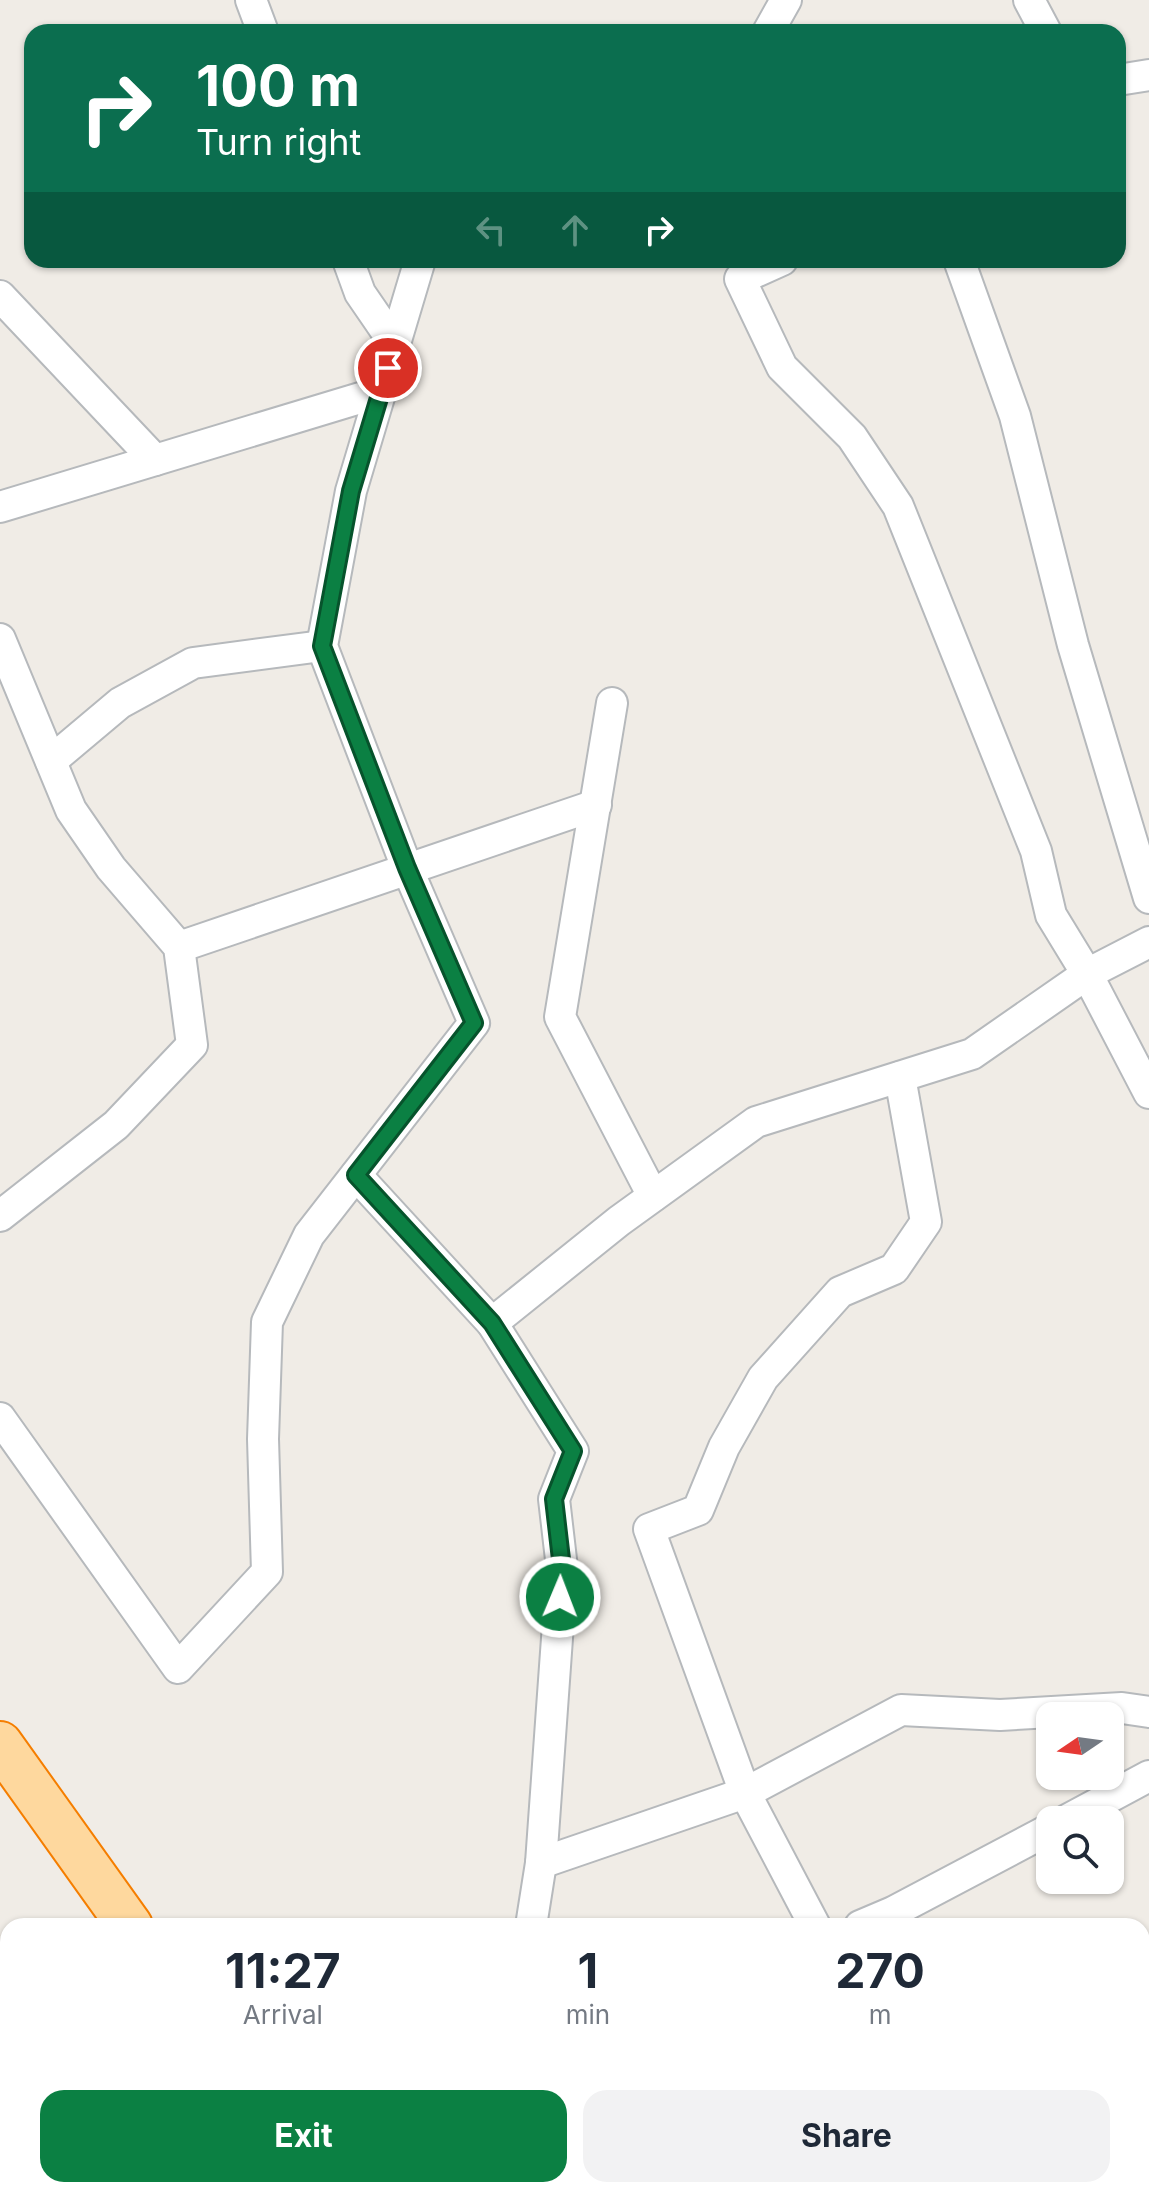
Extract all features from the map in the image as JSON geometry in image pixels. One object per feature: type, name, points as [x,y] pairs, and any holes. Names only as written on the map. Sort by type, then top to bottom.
[{"type":"highway","points":[[0,1744],[116,1918]]},
{"type":"street","points":[[251,0],[260,24]]},
{"type":"street","points":[[772,24],[786,0]]},
{"type":"street","points":[[1029,0],[1042,24]]},
{"type":"street","points":[[1126,79],[1149,75]]},
{"type":"street","points":[[351,268],[360,293],[395,344]]},
{"type":"street","points":[[0,1418],[178,1668],[267,1572],[263,1439],[267,1322],[309,1235],[474,1023],[407,868],[322,646],[351,491],[418,268]]},
{"type":"street","points":[[764,268],[740,279],[782,367],[852,437],[898,506],[1036,851],[1051,915],[1087,974],[1149,1093]]},
{"type":"street","points":[[962,268],[1015,416],[1073,645],[1149,898]]},
{"type":"street","points":[[0,296],[155,460]]},
{"type":"street","points":[[0,507],[380,392]]},
{"type":"street","points":[[0,639],[71,810],[95,845],[179,947],[192,1045],[116,1125],[0,1216]]},
{"type":"street","points":[[51,761],[120,703],[193,663],[322,646]]},
{"type":"street","points":[[612,703],[560,1017],[653,1196]]},
{"type":"street","points":[[179,947],[596,805]]},
{"type":"street","points":[[492,1323],[653,1196],[756,1122],[972,1054],[1087,974],[1149,942]]},
{"type":"street","points":[[811,1918],[745,1793],[649,1529],[698,1510],[724,1447],[763,1378],[840,1292],[894,1269],[926,1222],[900,1077]]},
{"type":"street","points":[[356,1175],[492,1323],[573,1451],[554,1499],[562,1568],[541,1863],[532,1918]]},
{"type":"street","points":[[541,1863],[745,1793],[901,1710],[1000,1715],[1122,1708],[1149,1712]]},
{"type":"street","points":[[1093,1806],[1149,1776]]},
{"type":"street","points":[[879,1918],[1036,1836]]},
{"type":"route","points":[[388,368],[351,491],[322,646],[407,868],[474,1023],[356,1175],[492,1323],[573,1451],[554,1499],[562,1568],[560,1597]]}]
